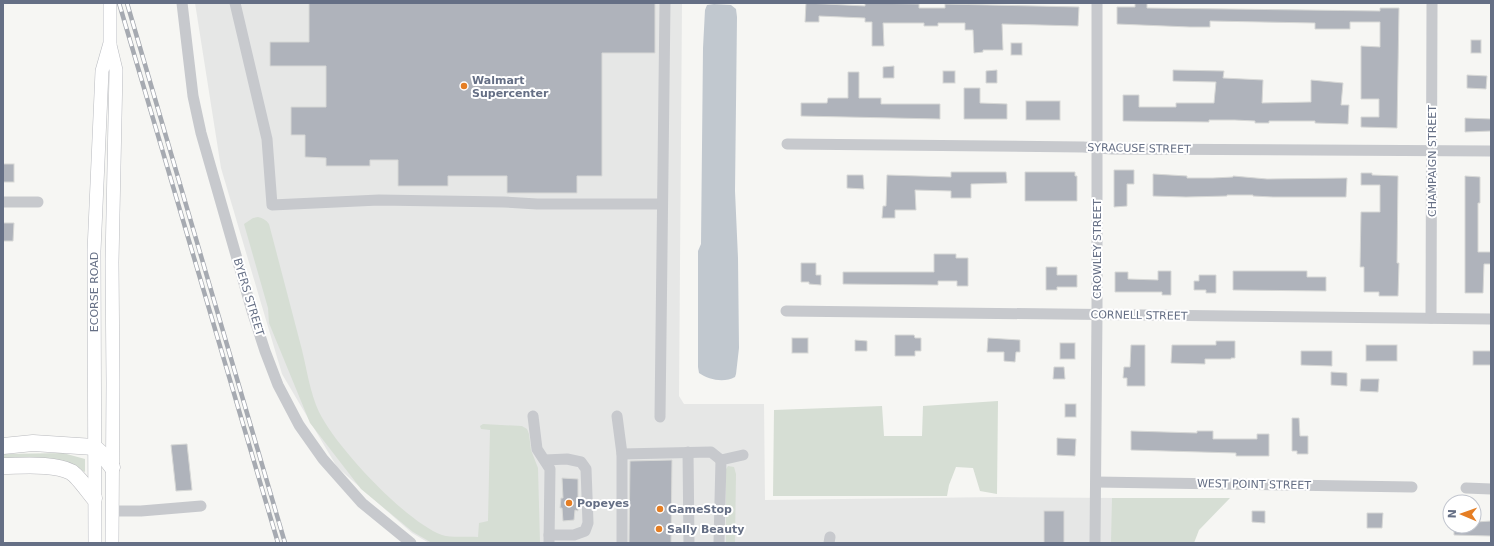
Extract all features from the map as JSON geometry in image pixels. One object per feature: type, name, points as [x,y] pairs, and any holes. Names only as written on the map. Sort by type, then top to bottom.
[{"type":"highway","points":[[3,446],[33,443],[94,447],[103,455],[112,467]]},
{"type":"highway","points":[[3,466],[51,467],[65,470],[73,473],[94,498]]},
{"type":"main road","name":"ECORSE ROAD","points":[[110,3],[110,43],[116,70],[112,262],[112,543]]},
{"type":"main road","name":"ECORSE ROAD","points":[[95,543],[94,251],[102,71],[110,43]]},
{"type":"street","name":"BYERS STREET","points":[[182,3],[190,81],[201,133],[252,311],[278,385],[299,425],[323,459],[362,503],[412,543]]},
{"type":"street","points":[[235,3],[267,139],[272,205],[379,200],[537,204],[662,204]]},
{"type":"street","points":[[660,417],[665,3]]},
{"type":"street","name":"CROWLEY STREET","points":[[1095,543],[1097,3]]},
{"type":"street","name":"CHAMPAIGN STREET","points":[[1431,318],[1432,3]]},
{"type":"street","name":"SYRACUSE STREET","points":[[787,144],[1491,151]]},
{"type":"street","points":[[3,202],[38,202]]},
{"type":"street","name":"CORNELL STREET","points":[[786,311],[1491,319]]},
{"type":"street","points":[[533,416],[537,449],[550,469],[549,539],[574,535],[585,531],[588,523],[586,469],[581,462],[567,459],[545,460]]},
{"type":"street","points":[[617,416],[622,454],[622,543]]},
{"type":"street","points":[[688,452],[688,543]]},
{"type":"street","points":[[622,454],[711,452],[721,460]]},
{"type":"street","points":[[721,460],[743,455]]},
{"type":"street","points":[[720,543],[721,460]]},
{"type":"street","name":"WEST POINT STREET","points":[[1096,482],[1412,487]]},
{"type":"street","points":[[1466,488],[1491,489]]},
{"type":"street","points":[[112,511],[142,511],[201,506]]},
{"type":"shaded area","points":[[195,3],[682,3],[679,396],[684,404],[764,404],[765,500],[999,497],[1116,498],[1116,543],[429,543],[412,533],[337,467],[282,374],[221,168]]},
{"type":"shaded area","points":[[707,5],[731,5],[736,9],[737,17],[735,191],[738,258],[739,348],[735,377],[726,380],[712,379],[703,375],[699,373],[698,367],[698,251],[701,244],[703,48],[705,10]]},
{"type":"shaded area","points":[[258,217],[264,219],[269,224],[316,405],[328,427],[356,463],[392,500],[427,527],[446,536],[478,537],[479,523],[488,521],[490,430],[481,429],[480,426],[483,424],[522,426],[527,429],[529,434],[531,450],[538,468],[540,543],[432,543],[413,532],[361,489],[310,423],[269,323],[268,308],[244,224],[253,218]]},
{"type":"shaded area","points":[[998,401],[997,494],[980,491],[973,468],[956,467],[949,485],[947,496],[773,496],[774,410],[882,406],[884,436],[922,436],[923,406]]},
{"type":"shaded area","points":[[63,453],[85,459],[85,472],[69,465],[3,461],[3,454]]},
{"type":"shaded area","points":[[728,466],[734,467],[736,474],[735,543],[726,543],[726,469]]},
{"type":"shaded area","points":[[1112,498],[1230,498],[1199,530],[1194,543],[1111,543]]},
{"type":"building","name":"Walmart Supercenter","points":[[309,3],[655,3],[655,53],[602,53],[602,176],[577,176],[577,193],[507,193],[507,176],[448,176],[448,186],[398,186],[398,160],[370,160],[370,166],[326,166],[326,158],[305,157],[305,135],[291,135],[291,107],[326,107],[326,66],[270,66],[270,42],[309,42]]},
{"type":"building","points":[[806,3],[865,6],[865,3],[919,4],[919,8],[945,8],[945,4],[1079,7],[1078,26],[1002,24],[1003,50],[983,50],[983,52],[974,53],[973,30],[965,30],[965,23],[938,23],[938,26],[924,26],[924,23],[883,23],[884,46],[872,46],[872,22],[865,22],[865,18],[819,16],[819,22],[805,22]]},
{"type":"building","points":[[1135,3],[1147,3],[1147,8],[1380,11],[1380,8],[1399,8],[1397,128],[1361,127],[1361,117],[1379,117],[1379,99],[1361,99],[1361,46],[1380,47],[1380,22],[1350,22],[1350,29],[1315,29],[1315,23],[1210,21],[1210,27],[1117,24],[1117,7],[1135,7]]},
{"type":"building","points":[[1471,40],[1481,40],[1481,53],[1471,53]]},
{"type":"building","points":[[1011,43],[1022,43],[1022,55],[1011,55]]},
{"type":"building","points":[[894,66],[894,78],[883,78],[883,67]]},
{"type":"building","points":[[997,70],[997,83],[986,83],[986,71]]},
{"type":"building","points":[[1173,70],[1224,71],[1223,78],[1263,80],[1262,103],[1311,102],[1311,80],[1343,83],[1341,105],[1349,105],[1348,124],[1315,123],[1315,121],[1269,121],[1269,123],[1255,123],[1255,121],[1235,120],[1209,120],[1209,122],[1123,121],[1123,95],[1139,95],[1139,107],[1176,107],[1176,103],[1214,103],[1216,82],[1173,81]]},
{"type":"building","points":[[943,71],[955,71],[955,83],[943,83]]},
{"type":"building","points":[[848,72],[859,72],[859,98],[881,98],[881,104],[940,104],[940,119],[801,116],[801,103],[827,103],[828,98],[848,98]]},
{"type":"building","points":[[1467,75],[1487,76],[1486,89],[1467,88]]},
{"type":"building","points":[[964,88],[980,88],[980,103],[1007,104],[1007,119],[964,119]]},
{"type":"building","points":[[1026,101],[1060,101],[1060,120],[1026,120]]},
{"type":"building","points":[[1465,118],[1491,119],[1491,131],[1465,132]]},
{"type":"building","points":[[3,164],[14,164],[14,182],[3,182]]},
{"type":"building","points":[[1114,170],[1134,170],[1134,184],[1127,184],[1127,206],[1114,207]]},
{"type":"building","points":[[951,172],[1006,172],[1007,183],[971,184],[971,198],[951,198],[951,191],[915,190],[916,210],[895,210],[895,218],[882,218],[883,206],[886,206],[887,175],[951,177]]},
{"type":"building","points":[[1025,172],[1075,172],[1075,176],[1077,176],[1077,201],[1025,201]]},
{"type":"building","points":[[1361,173],[1398,176],[1398,296],[1379,296],[1379,292],[1364,292],[1364,267],[1360,267],[1361,212],[1380,212],[1380,185],[1361,185]]},
{"type":"building","points":[[1153,174],[1187,176],[1187,178],[1233,176],[1267,179],[1347,178],[1346,197],[1273,197],[1253,195],[1186,197],[1153,196]]},
{"type":"building","points":[[847,175],[863,175],[864,189],[847,188]]},
{"type":"building","points":[[1465,176],[1480,177],[1480,203],[1478,203],[1478,252],[1491,252],[1491,264],[1484,264],[1483,293],[1465,293]]},
{"type":"building","points":[[3,223],[14,223],[13,241],[3,241]]},
{"type":"building","points":[[934,254],[956,254],[956,258],[968,258],[968,286],[957,286],[957,281],[938,281],[938,285],[843,284],[843,272],[934,272]]},
{"type":"building","points":[[801,263],[816,263],[816,275],[821,275],[821,285],[801,282]]},
{"type":"building","points":[[1046,267],[1057,267],[1057,275],[1077,275],[1077,287],[1057,287],[1057,290],[1046,290]]},
{"type":"building","points":[[1158,271],[1171,271],[1171,295],[1162,295],[1162,292],[1115,292],[1115,272],[1128,272],[1128,279],[1158,280]]},
{"type":"building","points":[[1233,271],[1307,271],[1307,277],[1326,277],[1326,291],[1233,290]]},
{"type":"building","points":[[1199,275],[1216,275],[1216,293],[1206,293],[1206,290],[1194,290],[1194,281],[1199,281]]},
{"type":"building","points":[[895,335],[914,335],[915,338],[921,338],[921,351],[915,351],[915,356],[895,356]]},
{"type":"building","points":[[792,338],[808,338],[808,353],[792,353]]},
{"type":"building","points":[[988,338],[1020,340],[1020,352],[1016,352],[1015,362],[1004,361],[1004,352],[987,352]]},
{"type":"building","points":[[855,340],[867,341],[867,351],[855,351]]},
{"type":"building","points":[[1216,341],[1235,341],[1235,358],[1205,359],[1205,364],[1171,363],[1172,345],[1216,345]]},
{"type":"building","points":[[1060,343],[1075,343],[1075,359],[1060,359]]},
{"type":"building","points":[[1131,345],[1145,345],[1145,386],[1127,386],[1127,378],[1123,378],[1124,367],[1130,367]]},
{"type":"building","points":[[1366,345],[1397,345],[1397,361],[1366,361]]},
{"type":"building","points":[[1301,351],[1332,351],[1332,366],[1301,365]]},
{"type":"building","points":[[1473,351],[1491,351],[1491,365],[1473,365]]},
{"type":"building","points":[[1054,367],[1064,367],[1065,379],[1053,379]]},
{"type":"building","points":[[1331,372],[1347,373],[1347,386],[1331,385]]},
{"type":"building","points":[[1361,379],[1379,379],[1378,392],[1360,391]]},
{"type":"building","points":[[1065,404],[1076,404],[1076,417],[1065,417]]},
{"type":"building","points":[[1292,418],[1299,418],[1300,436],[1308,436],[1308,454],[1297,454],[1297,451],[1292,451]]},
{"type":"building","points":[[1131,431],[1197,433],[1197,431],[1213,431],[1213,439],[1257,439],[1257,434],[1269,434],[1269,456],[1236,456],[1236,453],[1131,450]]},
{"type":"building","points":[[1057,438],[1076,439],[1075,456],[1057,455]]},
{"type":"building","points":[[187,444],[192,490],[176,491],[171,445]]},
{"type":"building","points":[[672,460],[671,543],[629,543],[630,461]]},
{"type":"building","name":"Popeyes","points":[[562,478],[578,479],[578,511],[575,510],[574,520],[563,521],[562,508],[560,508],[561,498],[563,498]]},
{"type":"building","points":[[1044,511],[1064,511],[1064,543],[1044,543]]},
{"type":"building","points":[[1252,511],[1265,511],[1265,523],[1252,522]]},
{"type":"building","points":[[1367,513],[1383,513],[1382,528],[1367,528]]},
{"type":"building","points":[[1491,521],[1491,536],[1454,535],[1482,534],[1482,522]]},
{"type":"railway","points":[[119,3],[278,543]]},
{"type":"railway","points":[[127,3],[285,543]]},
{"type":"place","name":"Walmart Supercenter","points":[[464,86]]},
{"type":"place","name":"Popeyes","points":[[569,503]]},
{"type":"place","name":"GameStop","points":[[660,509]]},
{"type":"place","name":"Sally Beauty","points":[[659,529]]}]
